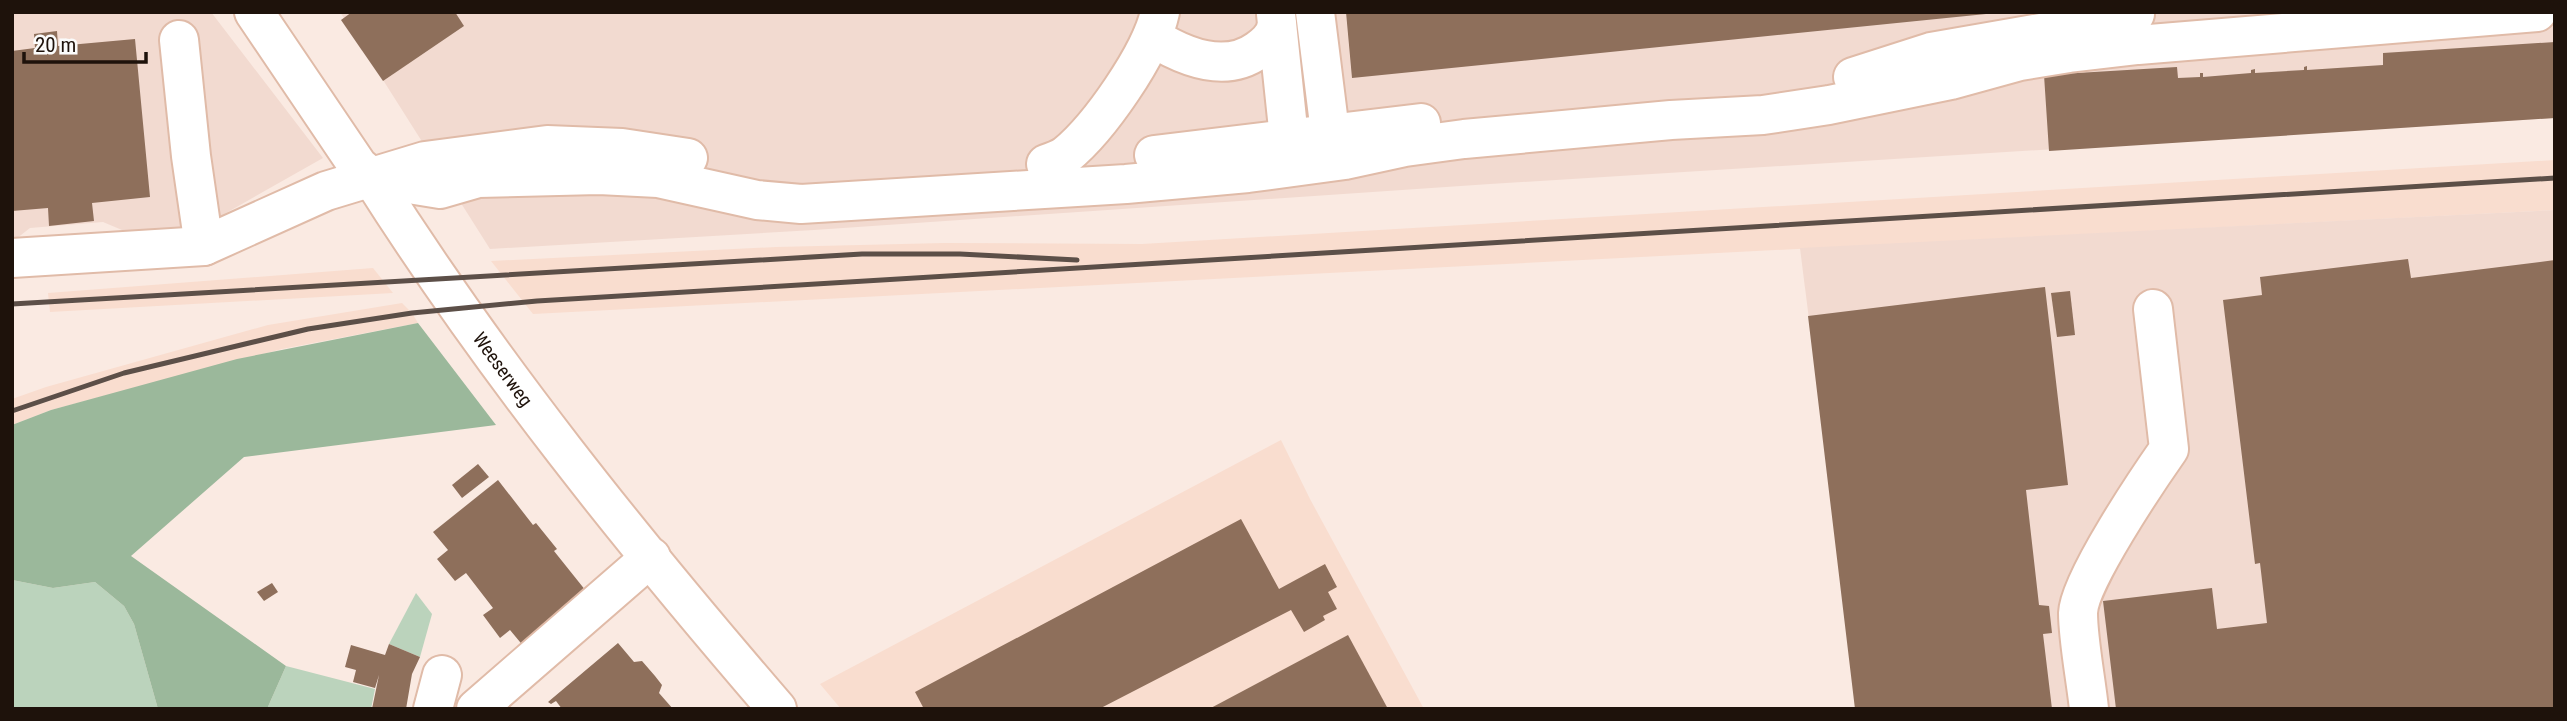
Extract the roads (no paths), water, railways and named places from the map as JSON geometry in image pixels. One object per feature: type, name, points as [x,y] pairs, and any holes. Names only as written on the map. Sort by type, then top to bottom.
[{"type":"street","name":"Weeserweg","points":[[254,12],[358,166],[372,178],[459,309],[651,557],[777,709]]},
{"type":"street","points":[[1315,12],[1330,132]]},
{"type":"street","points":[[12,258],[204,246],[326,191],[425,161],[547,145],[622,148],[683,157],[774,179],[886,177],[1147,156],[1330,132],[1830,83],[1931,52],[2058,30],[2136,24],[2537,12]]},
{"type":"street","points":[[1276,18],[1289,138]]},
{"type":"street","points":[[1156,25],[1168,47],[1221,64],[1247,59],[1266,45],[1276,32],[1276,18]]},
{"type":"street","points":[[372,178],[440,189],[478,178],[598,174],[658,178],[757,200],[801,204],[1126,184],[1300,167],[1464,139],[1763,115],[1829,105],[1951,80],[2136,24]]},
{"type":"street","points":[[1046,164],[1064,157],[1102,115],[1143,57],[1156,25]]},
{"type":"street","points":[[179,40],[204,246]]},
{"type":"street","points":[[2089,709],[2078,611],[2087,585],[2141,489],[2169,449],[2153,309]]},
{"type":"street","points":[[476,709],[651,557]]},
{"type":"railway","points":[[12,411],[124,373],[308,329],[412,313],[537,301],[2555,178]]},
{"type":"railway","points":[[12,304],[862,254],[960,254],[1077,260]]}]
